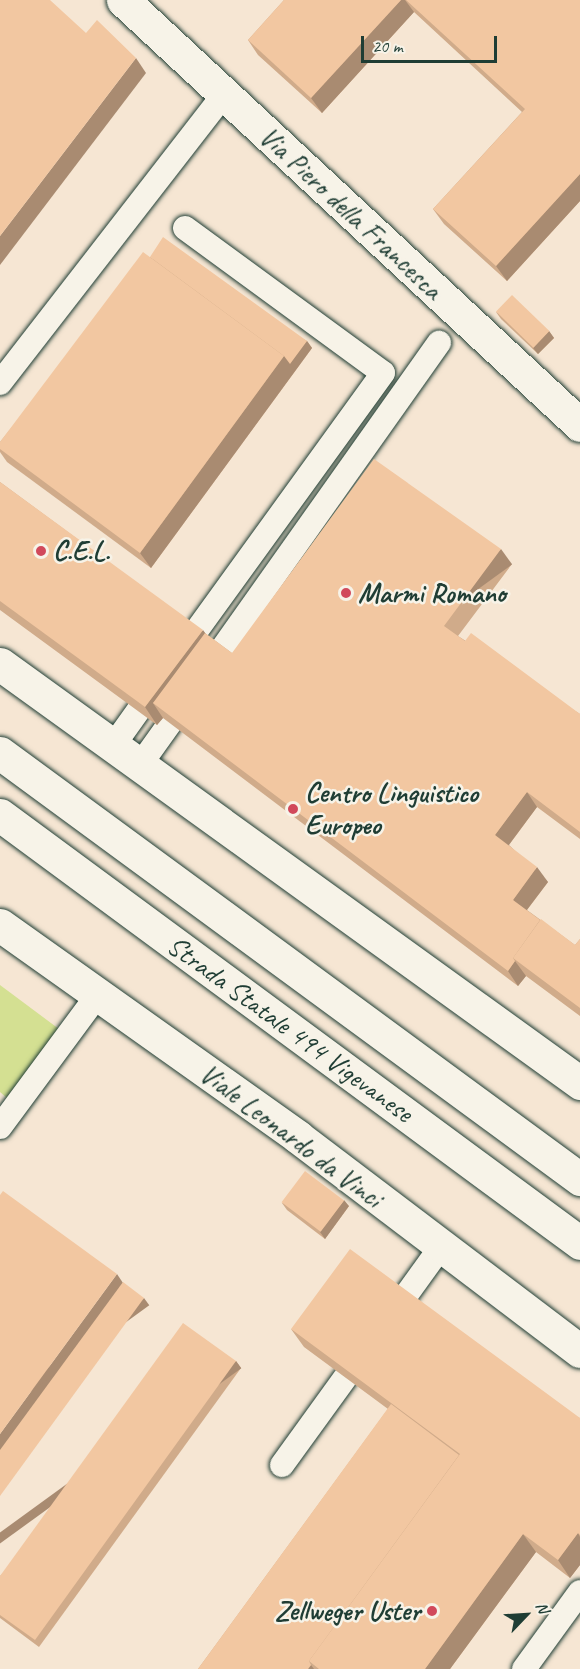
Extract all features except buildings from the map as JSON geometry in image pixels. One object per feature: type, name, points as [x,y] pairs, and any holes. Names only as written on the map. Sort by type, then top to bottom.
[{"type":"street","name":"Via Piero della Francesca","points":[[123,0],[580,425]]},
{"type":"street","points":[[0,664],[580,1083]]},
{"type":"street","name":"Strada Statale 494 Vigevanese","points":[[0,753],[580,1179]]},
{"type":"street","name":"Strada Statale 494 Vigevanese","points":[[0,815],[580,1243]]},
{"type":"street","name":"Viale Leonardo da Vinci","points":[[0,925],[298,1137],[440,1248],[580,1351]]},
{"type":"lane","points":[[0,383],[224,94]]},
{"type":"lane","points":[[185,228],[383,373],[195,633]]},
{"type":"lane","points":[[220,652],[439,344]]},
{"type":"lane","points":[[114,746],[138,711]]},
{"type":"lane","points":[[140,765],[170,723]]},
{"type":"lane","points":[[0,1127],[98,996]]},
{"type":"lane","points":[[404,1298],[440,1248]]},
{"type":"lane","points":[[282,1465],[345,1378]]},
{"type":"lane","points":[[524,1669],[580,1592]]},
{"type":"green space","points":[[0,985],[59,1029],[7,1098],[0,1092]]},
{"type":"place","name":"C.E.L.","points":[[41,551]]},
{"type":"place","name":"Marmi Romano","points":[[346,593]]},
{"type":"place","name":"Centro Linguistico Europeo","points":[[293,809]]},
{"type":"place","name":"Zellweger Uster","points":[[432,1611]]}]
